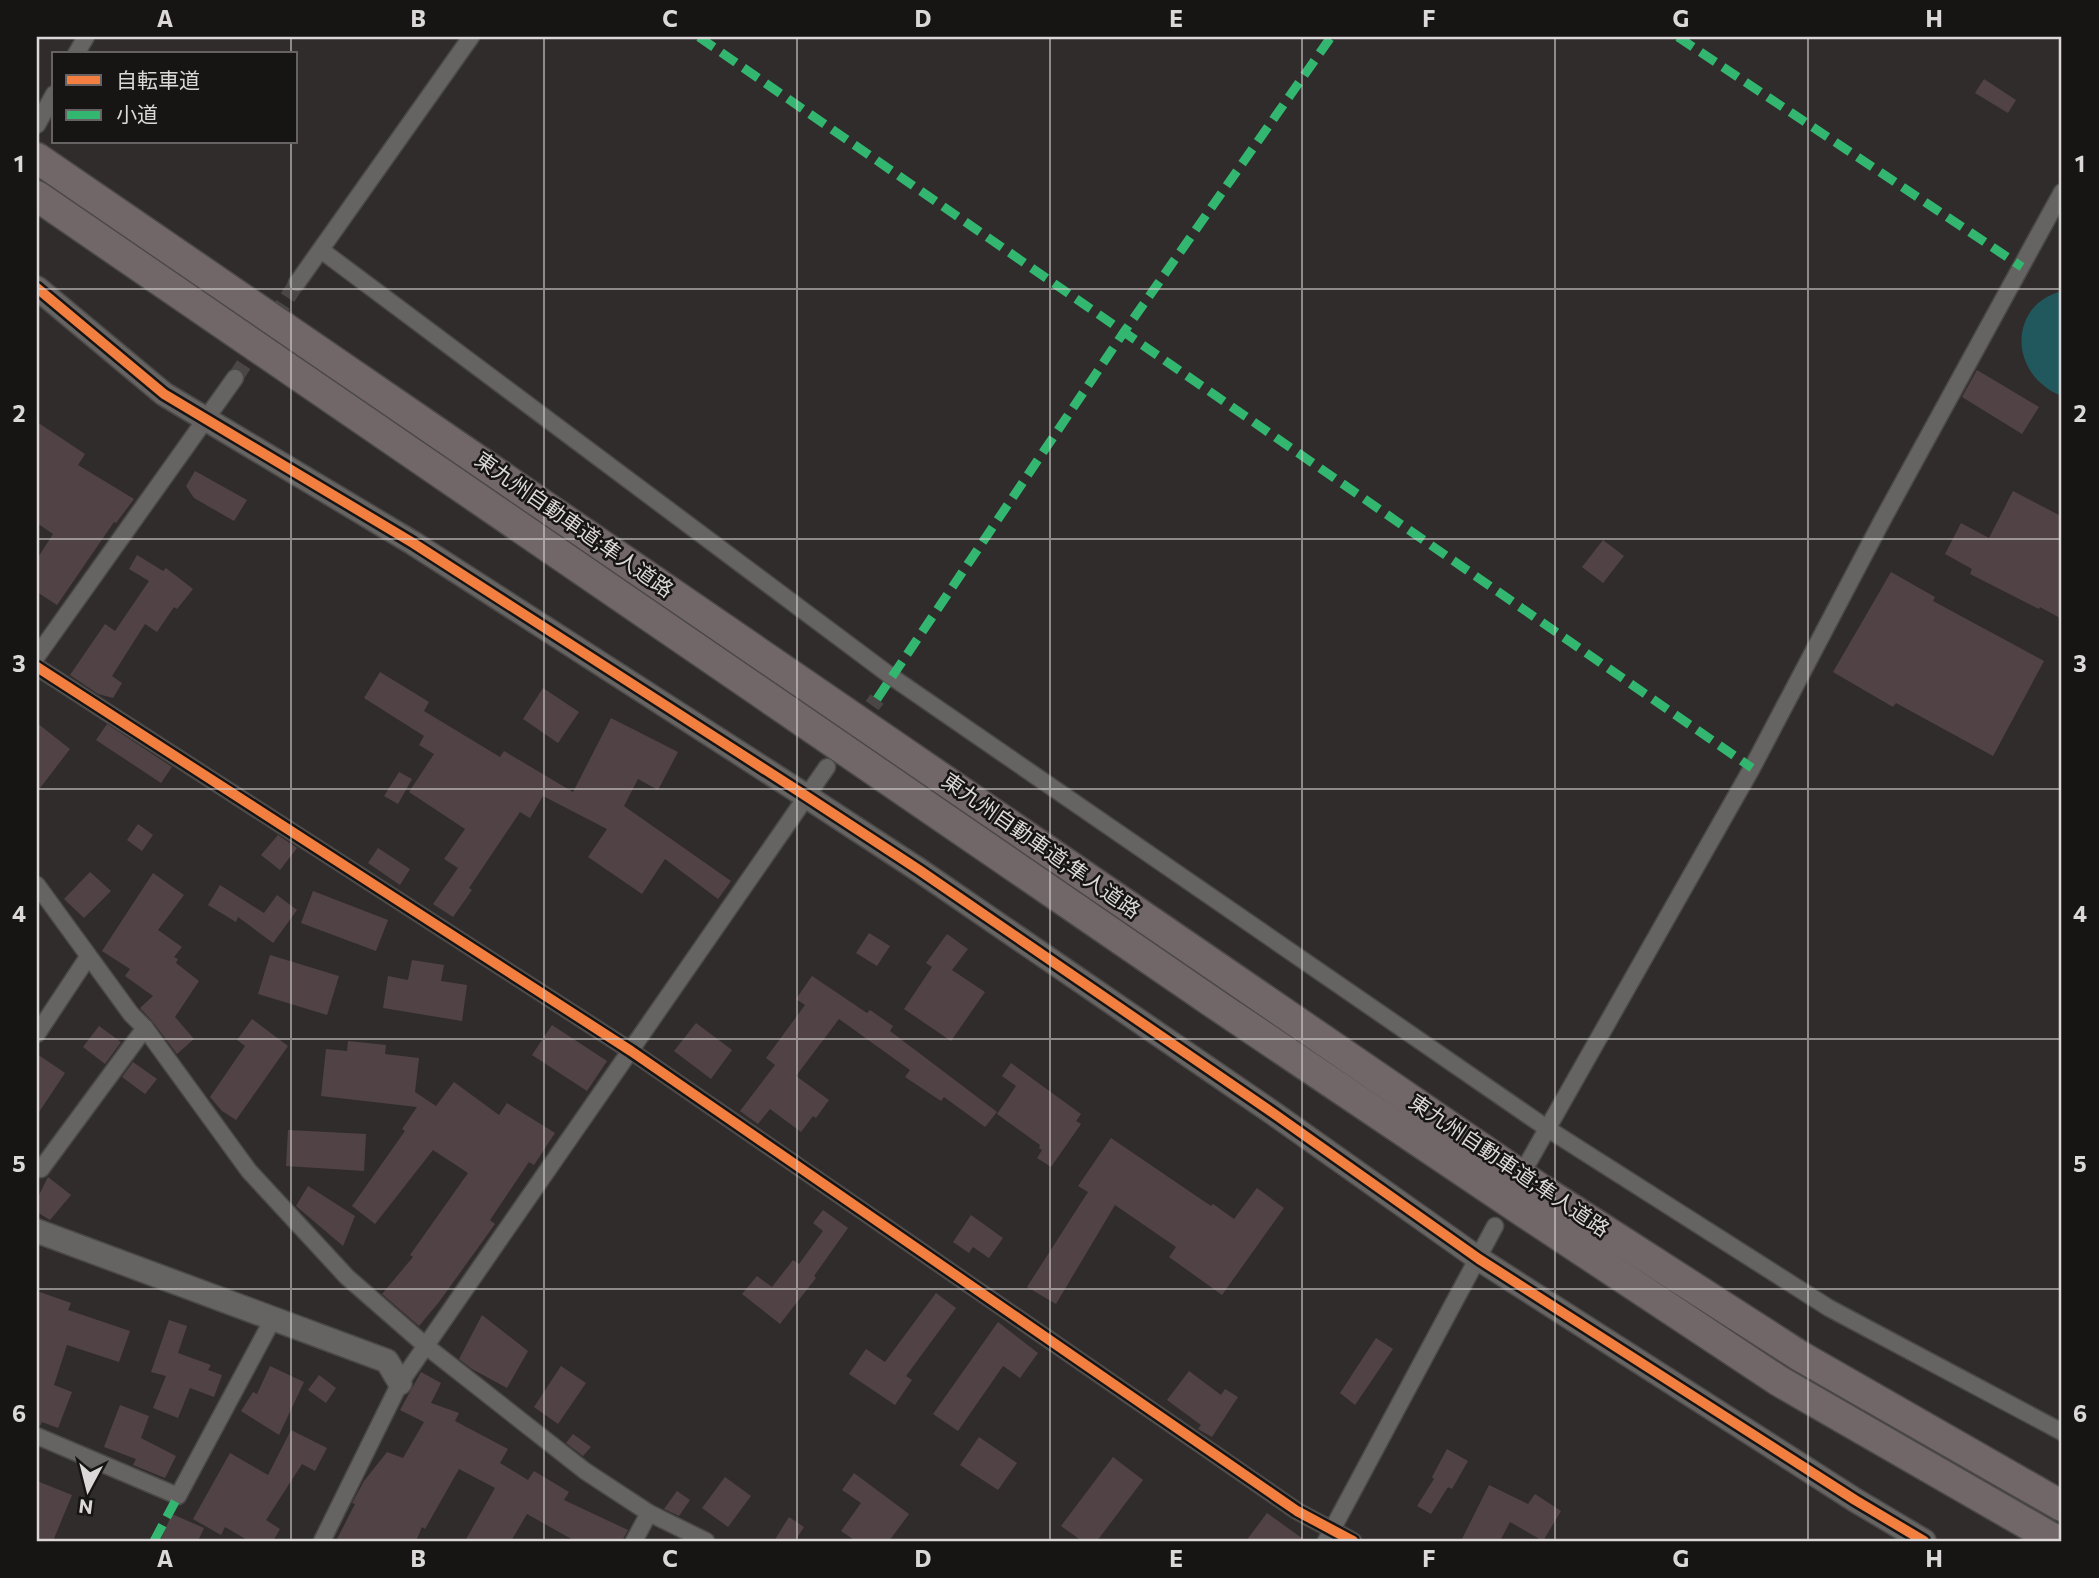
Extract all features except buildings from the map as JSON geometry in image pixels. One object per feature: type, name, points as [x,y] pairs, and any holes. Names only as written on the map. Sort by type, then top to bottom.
[{"type":"highway","name":"東九州自動車道;隼人道路","points":[[37,158],[1542,1190],[1800,1356],[2062,1506]]},
{"type":"highway","name":"東九州自動車道;隼人道路","points":[[45,201],[1221,1008],[1538,1222],[1780,1381],[2057,1541]]},
{"type":"street","points":[[296,283],[471,37]]},
{"type":"street","points":[[37,125],[52,98]]},
{"type":"street","points":[[1528,1161],[1752,768],[1890,507],[2062,192]]},
{"type":"street","points":[[321,250],[892,677],[1548,1129],[1829,1308],[2062,1433]]},
{"type":"street","points":[[37,288],[164,394],[205,421],[413,543],[806,796],[919,870],[1250,1097],[1479,1259],[1855,1500],[1924,1541]]},
{"type":"street","points":[[37,656],[235,378]]},
{"type":"street","points":[[37,667],[631,1051],[1329,1535],[1353,1541]]},
{"type":"street","points":[[321,1541],[400,1383],[827,767]]},
{"type":"street","points":[[38,889],[131,1014],[145,1028],[249,1171],[346,1277],[426,1346],[585,1471],[649,1513],[706,1541]]},
{"type":"street","points":[[37,1034],[88,957]]},
{"type":"street","points":[[38,1170],[145,1028]]},
{"type":"street","points":[[1329,1535],[1495,1226]]},
{"type":"street","points":[[37,1231],[387,1361],[400,1383]]},
{"type":"street","points":[[37,1436],[178,1496],[274,1317]]},
{"type":"street","points":[[634,1541],[649,1513]]},
{"type":"water","points":[[2062,291],[2062,396],[2045,386],[2032,373],[2024,358],[2022,341],[2024,325],[2031,310],[2044,299]]},
{"type":"tunnel","points":[[235,378],[297,283]]},
{"type":"tunnel","points":[[858,725],[877,699]]},
{"type":"marked path","points":[[699,37],[1752,768]]},
{"type":"marked path","points":[[877,699],[1124,332],[1331,37]]},
{"type":"marked path","points":[[1678,37],[2022,267]]},
{"type":"marked path","points":[[154,1541],[178,1496]]},
{"type":"cycle path","points":[[37,288],[164,394],[413,543],[806,796],[919,870],[1273,1113],[1479,1259],[1855,1500],[1924,1541]]},
{"type":"cycle path","points":[[37,667],[631,1051],[1297,1511],[1353,1541]]}]
